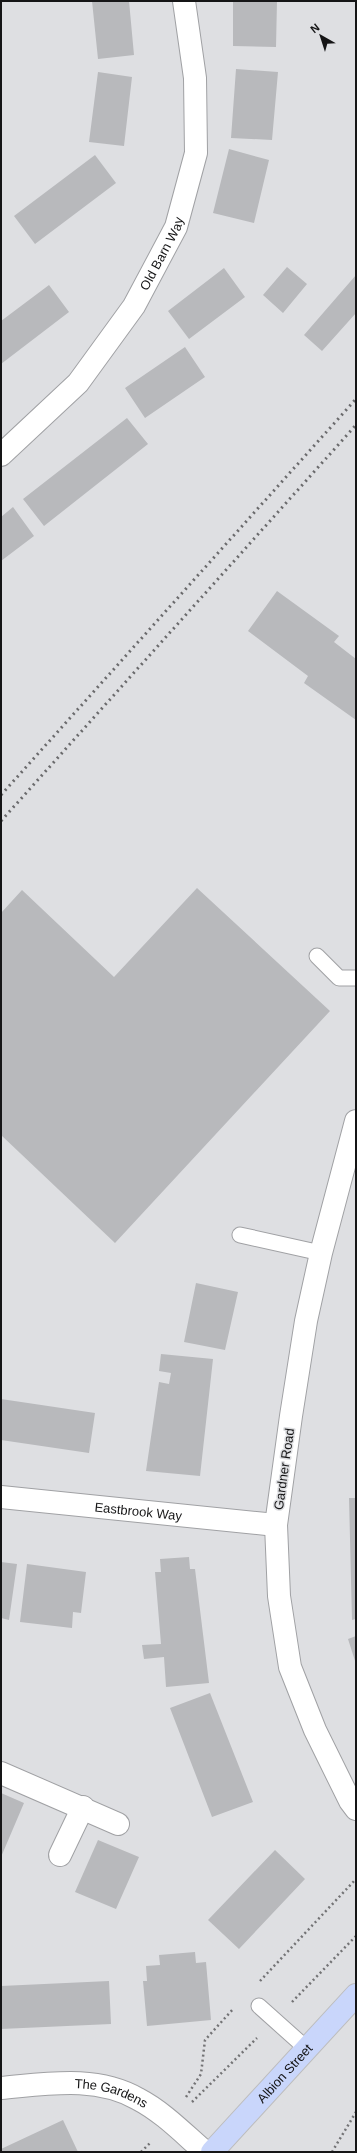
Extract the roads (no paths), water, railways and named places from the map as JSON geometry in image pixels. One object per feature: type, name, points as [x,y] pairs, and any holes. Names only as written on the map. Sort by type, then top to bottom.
[{"type":"main road","name":"Albion Street","points":[[212,2152],[356,1995]]},
{"type":"street","name":"Old Barn Way","points":[[1,455],[78,383],[134,306],[176,227],[196,153],[195,78],[184,1]]},
{"type":"street","name":"Gardner Road","points":[[356,1121],[321,1253],[306,1320],[276,1524],[279,1596],[290,1667],[315,1730],[350,1801],[356,1809]]},
{"type":"street","name":"Eastbrook Way","points":[[1,1497],[276,1524]]},
{"type":"street","points":[[1,1773],[83,1806],[118,1824]]},
{"type":"street","points":[[60,1855],[83,1806]]},
{"type":"street","name":"The Gardens","points":[[1,2088],[57,2082],[101,2085],[138,2098],[205,2152]]},
{"type":"lane","points":[[317,956],[339,978],[356,978]]},
{"type":"lane","points":[[240,1235],[321,1253]]},
{"type":"lane","points":[[259,2006],[307,2049]]},
{"type":"railway","points":[[1,795],[356,399]]},
{"type":"railway","points":[[1,821],[356,425]]}]
